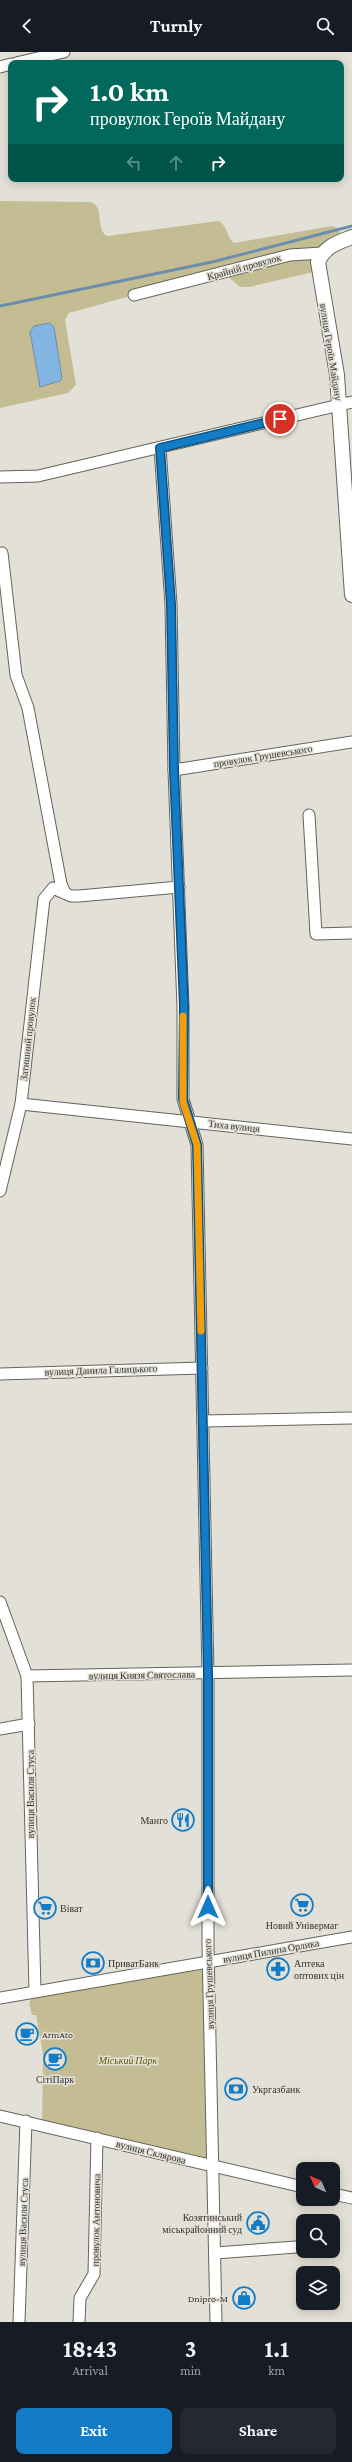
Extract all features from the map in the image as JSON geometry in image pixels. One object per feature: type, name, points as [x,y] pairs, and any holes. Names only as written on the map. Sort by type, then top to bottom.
[{"type":"street","points":[[29,60],[64,52]]},
{"type":"street","name":"Крайній провулок","points":[[134,295],[290,255],[322,253],[328,247],[352,237]]},
{"type":"street","name":"вулиця Героїв Майдану","points":[[322,253],[318,262],[318,271],[337,375],[346,403],[352,595]]},
{"type":"street","points":[[0,476],[38,476],[346,403]]},
{"type":"street","name":"вулиця Грушевського","points":[[160,448],[171,604],[174,770],[184,1006],[183,1099],[197,1145],[208,1674],[209,1961],[216,2322]]},
{"type":"street","points":[[2,553],[16,675],[28,708],[61,884],[65,893],[79,896],[179,888]]},
{"type":"street","name":"провулок Грушевського","points":[[174,770],[352,742]]},
{"type":"street","points":[[309,816],[316,934],[352,933]]},
{"type":"street","name":"Затишний провулок","points":[[0,1192],[21,1104],[44,899],[53,888],[65,893]]},
{"type":"street","name":"Тиха вулиця","points":[[21,1104],[352,1138]]},
{"type":"street","name":"вулиця Данила Галицького","points":[[0,1374],[202,1368]]},
{"type":"street","points":[[203,1421],[352,1418]]},
{"type":"street","name":"вулиця Василя Стуса","points":[[0,1602],[27,1676],[30,1856],[35,1991]]},
{"type":"street","name":"вулиця Князя Святослава","points":[[27,1676],[208,1674],[352,1670]]},
{"type":"street","points":[[0,1729],[29,1724]]},
{"type":"street","name":"вулиця Пилипа Орлика","points":[[0,1998],[352,1936]]},
{"type":"street","name":"вулиця Склярова","points":[[0,2116],[296,2185]]},
{"type":"street","name":"вулиця Василя Стуса","points":[[19,2322],[26,2121]]},
{"type":"street","name":"провулок Антоновича","points":[[79,2322],[80,2298],[94,2274],[97,2138]]},
{"type":"street","points":[[340,2195],[352,2198]]},
{"type":"street","points":[[215,2253],[296,2247]]},
{"type":"green space","points":[[0,201],[91,202],[98,208],[101,228],[103,233],[107,236],[218,221],[224,225],[234,243],[332,226],[338,228],[343,241],[337,243],[318,271],[249,287],[240,287],[226,275],[134,295],[69,313],[65,320],[76,385],[68,393],[0,408]]},
{"type":"green space","name":"Міський Парк","points":[[209,1961],[214,2167],[42,2125],[43,2053],[36,2015],[32,2015],[29,2003],[35,1991]]},
{"type":"water","points":[[49,323],[54,327],[62,378],[60,381],[40,387],[30,332],[34,326]]},
{"type":"waterway","points":[[0,306],[212,262],[352,226]]},
{"type":"slow traffic","points":[[183,1016],[183,1102],[196,1136],[197,1145],[201,1331]]},
{"type":"place","name":"Манго","points":[[183,1820]]},
{"type":"place","name":"Новий Універмаг","points":[[302,1905]]},
{"type":"place","name":"Віват","points":[[45,1908]]},
{"type":"place","name":"ПриватБанк","points":[[93,1963]]},
{"type":"place","name":"Аптека оптових цін","points":[[278,1969]]},
{"type":"place","name":"ArmAto","points":[[27,2034]]},
{"type":"place","name":"СітіПарк","points":[[55,2059]]},
{"type":"place","name":"Укргазбанк","points":[[236,2089]]},
{"type":"place","name":"Козятинський міськрайонний суд","points":[[258,2223]]},
{"type":"place","name":"Dnipro-M","points":[[244,2298]]},
{"type":"route","points":[[208,1907],[208,1674],[197,1145],[196,1136],[184,1106],[183,1099],[184,1006],[174,770],[171,604],[163,470],[160,448],[280,419]]}]
